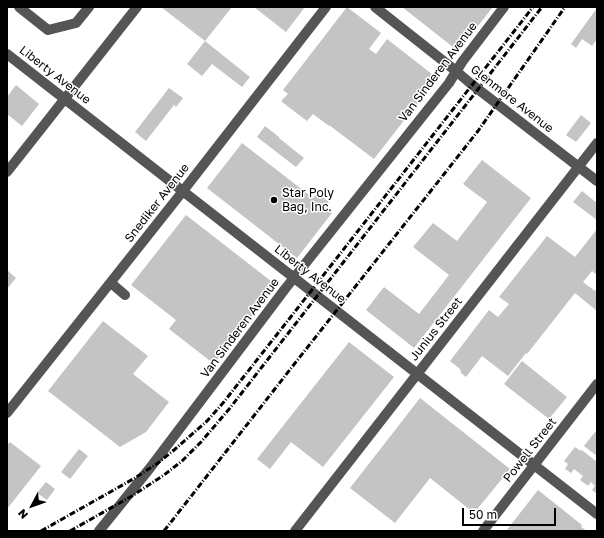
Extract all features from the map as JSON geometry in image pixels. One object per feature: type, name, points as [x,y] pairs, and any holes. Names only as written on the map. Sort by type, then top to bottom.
[{"type":"street","points":[[19,7],[48,30],[76,23],[89,7]]},
{"type":"street","points":[[7,172],[136,7]]},
{"type":"street","name":"Snediker Avenue","points":[[7,413],[111,283],[326,7]]},
{"type":"street","name":"Glenmore Avenue","points":[[375,7],[470,83],[597,180]]},
{"type":"street","name":"Van Sinderen Avenue","points":[[99,531],[150,468],[294,278],[448,83],[504,7]]},
{"type":"street","name":"Liberty Avenue","points":[[7,54],[597,514]]},
{"type":"street","name":"Junius Street","points":[[295,531],[597,143]]},
{"type":"street","points":[[111,283],[126,295]]},
{"type":"street","name":"Powell Street","points":[[483,531],[597,384]]},
{"type":"building","points":[[161,7],[232,7],[205,41]]},
{"type":"building","points":[[254,7],[305,7],[286,32]]},
{"type":"building","points":[[347,7],[381,33],[369,49],[376,54],[387,39],[437,78],[374,159],[313,114],[307,121],[282,102],[288,94],[283,90]]},
{"type":"building","points":[[402,7],[493,7],[458,51]]},
{"type":"building","points":[[597,8],[597,39],[592,46],[582,39],[576,48],[571,44]]},
{"type":"building","points":[[205,41],[250,77],[242,87],[212,64],[202,76],[187,64]]},
{"type":"building","points":[[16,85],[39,104],[22,126],[7,114],[7,97]]},
{"type":"building","points":[[169,88],[183,98],[176,107],[174,105],[146,141],[135,132]]},
{"type":"building","points":[[581,115],[591,123],[576,142],[566,135]]},
{"type":"building","points":[[265,126],[304,158],[296,167],[257,137]]},
{"type":"building","name":"Star Poly Bag, Inc.","points":[[242,143],[313,198],[317,193],[329,202],[325,207],[332,213],[297,258],[207,188]]},
{"type":"building","points":[[482,160],[531,198],[414,348],[366,310],[384,287],[419,314],[449,275],[413,247],[433,223],[457,241],[487,202],[463,184]]},
{"type":"building","points":[[582,191],[597,203],[597,220],[573,202]]},
{"type":"building","points":[[186,215],[276,285],[214,364],[169,329],[176,320],[131,285]]},
{"type":"building","points":[[597,229],[597,275],[592,271],[583,282],[595,291],[597,288],[597,311],[575,293],[508,376],[482,356],[466,377],[461,373],[460,369],[450,361],[489,310],[498,317],[509,304],[499,297],[547,236],[575,257]]},
{"type":"building","points":[[7,270],[16,278],[7,289]]},
{"type":"building","points":[[103,321],[148,356],[133,374],[169,402],[146,432],[120,447],[48,391]]},
{"type":"building","points":[[349,342],[394,377],[323,467],[291,442],[270,469],[257,459]]},
{"type":"building","points":[[522,361],[567,397],[549,419],[504,384]]},
{"type":"building","points":[[420,398],[510,469],[474,513],[430,478],[395,523],[350,488]]},
{"type":"building","points":[[595,432],[597,433],[597,456],[584,446]]},
{"type":"building","points":[[10,442],[41,466],[7,509],[7,445]]},
{"type":"building","points":[[575,447],[581,451],[582,450],[597,462],[597,494],[592,490],[595,486],[591,482],[588,486],[580,480],[583,476],[574,469],[571,473],[565,469],[568,464],[564,461]]},
{"type":"building","points":[[79,449],[88,456],[70,479],[61,472]]},
{"type":"building","points":[[46,482],[55,489],[47,500],[37,493]]},
{"type":"building","points":[[538,490],[582,525],[581,527],[587,531],[506,531]]},
{"type":"railway","points":[[41,531],[135,478],[158,463],[207,421],[286,323],[533,7]]},
{"type":"railway","points":[[70,531],[132,496],[164,475],[182,461],[201,442],[230,408],[542,7]]},
{"type":"railway","points":[[164,531],[478,131],[565,7]]},
{"type":"place","name":"Star Poly Bag, Inc.","points":[[274,200]]}]
